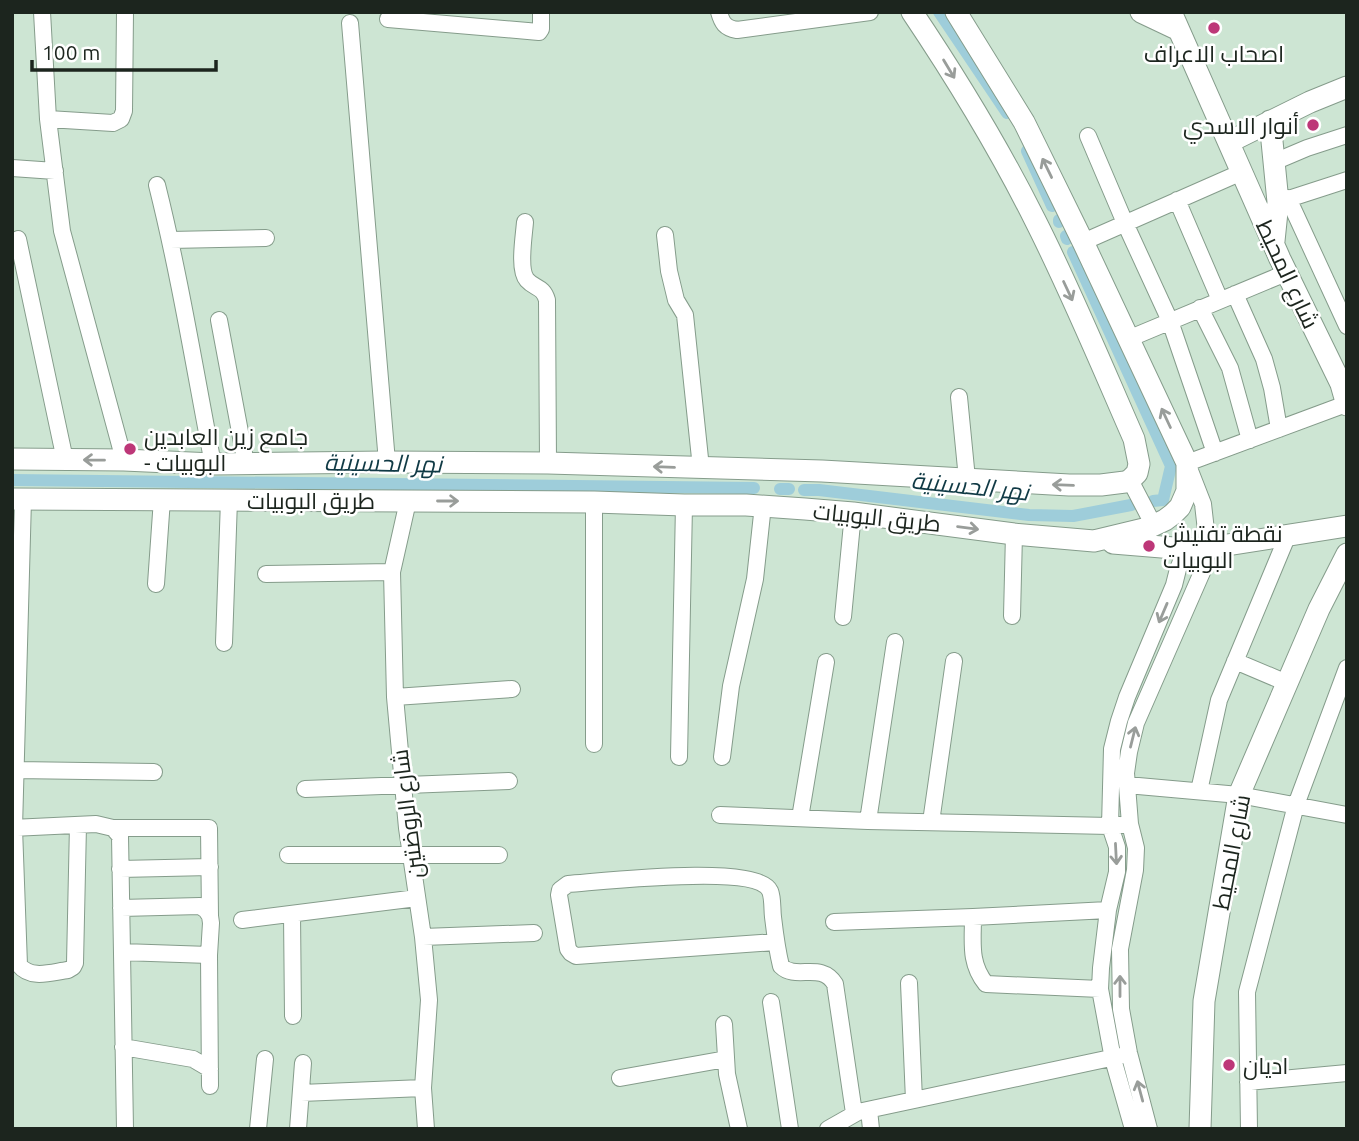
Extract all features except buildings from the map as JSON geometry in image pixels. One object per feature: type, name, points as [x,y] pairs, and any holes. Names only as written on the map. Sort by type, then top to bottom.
[{"type":"main road","points":[[912,12],[1006,164],[1033,216],[1134,439],[1139,464],[1130,480]]},
{"type":"main road","name":"طريق البوبيات","points":[[18,499],[754,505],[853,513],[1014,534],[1094,541],[1154,526],[1173,514],[1184,500],[1187,491],[1187,463],[1024,122],[957,12]]},
{"type":"main road","points":[[1141,12],[1175,21]]},
{"type":"main road","name":"شارع المحيط","points":[[1175,21],[1286,273],[1341,384],[1347,405]]},
{"type":"main road","points":[[1229,142],[1347,87]]},
{"type":"main road","points":[[1270,121],[1273,162],[1283,200],[1273,243]]},
{"type":"main road","points":[[1033,216],[1045,219],[1053,216],[1062,198]]},
{"type":"main road","points":[[1054,262],[1056,254],[1065,244],[1084,244]]},
{"type":"main road","name":"طريق البوبيات","points":[[12,459],[214,464],[548,463],[809,471],[1069,485],[1112,485],[1130,480]]},
{"type":"main road","points":[[751,469],[757,473],[762,485],[754,505]]},
{"type":"main road","points":[[805,509],[797,496],[796,488],[803,475],[809,471]]},
{"type":"main road","points":[[1094,541],[1186,549],[1209,548],[1347,526]]},
{"type":"main road","name":"شارع المحيط","points":[[1200,1129],[1204,1001],[1239,795],[1319,609],[1347,554]]},
{"type":"street","points":[[42,12],[48,119],[62,231],[124,460]]},
{"type":"street","points":[[48,119],[113,123],[121,119],[124,111],[125,12]]},
{"type":"street","points":[[388,19],[539,32],[541,12]]},
{"type":"street","points":[[719,12],[722,23],[737,30],[870,12]]},
{"type":"street","points":[[350,23],[387,462]]},
{"type":"street","points":[[1273,162],[1347,135]]},
{"type":"street","points":[[1088,136],[1170,321],[1215,453]]},
{"type":"street","points":[[12,168],[55,171]]},
{"type":"street","points":[[1084,244],[1125,223],[1242,172]]},
{"type":"street","points":[[1347,180],[1283,200],[1347,326]]},
{"type":"street","points":[[157,185],[214,464]]},
{"type":"street","points":[[1177,200],[1227,297],[1264,359],[1279,429]]},
{"type":"street","points":[[525,222],[522,268],[525,278],[542,290],[548,300],[548,463]]},
{"type":"street","points":[[665,235],[676,300],[685,315],[701,468]]},
{"type":"street","points":[[170,240],[265,238]]},
{"type":"street","points":[[18,239],[65,460]]},
{"type":"street","points":[[1128,339],[1286,273]]},
{"type":"street","points":[[1200,309],[1230,368],[1250,440]]},
{"type":"street","points":[[219,320],[246,464]]},
{"type":"street","points":[[959,397],[967,479]]},
{"type":"street","points":[[1149,1129],[1129,1054],[1121,1009],[1120,949],[1135,870],[1136,848],[1130,824],[1126,773],[1136,723],[1203,570],[1209,548],[1203,504],[1187,463],[1347,405]]},
{"type":"street","points":[[1130,480],[1154,526]]},
{"type":"street","points":[[18,499],[18,657],[13,828],[19,965],[31,975],[68,970],[75,963],[78,825]]},
{"type":"street","points":[[156,584],[162,499]]},
{"type":"street","points":[[224,643],[229,500]]},
{"type":"street","name":"شارع الروضتين","points":[[408,501],[392,572],[395,697],[402,785],[429,1000],[423,1088],[426,1129]]},
{"type":"street","points":[[594,502],[594,744]]},
{"type":"street","points":[[679,757],[684,505]]},
{"type":"street","points":[[722,757],[731,686],[755,579],[754,505]]},
{"type":"street","points":[[843,617],[853,513]]},
{"type":"street","points":[[1012,616],[1014,534]]},
{"type":"street","points":[[1199,791],[1219,700],[1287,537]]},
{"type":"street","points":[[1133,1129],[1112,1059],[1100,989],[1108,910],[1117,872],[1117,847],[1110,826],[1112,749],[1127,697],[1174,585],[1186,549]]},
{"type":"street","points":[[266,573],[392,572]]},
{"type":"street","points":[[868,821],[895,642]]},
{"type":"street","points":[[931,822],[954,661]]},
{"type":"street","points":[[1235,661],[1287,682]]},
{"type":"street","points":[[800,818],[826,662]]},
{"type":"street","points":[[1249,1129],[1247,992],[1296,805],[1347,668]]},
{"type":"street","points":[[395,697],[512,689]]},
{"type":"street","points":[[16,770],[154,772]]},
{"type":"street","points":[[305,789],[509,781]]},
{"type":"street","points":[[1127,785],[1239,795],[1347,815]]},
{"type":"street","points":[[720,815],[868,821],[1110,826],[1130,824]]},
{"type":"street","points":[[13,828],[96,824],[114,828],[209,828],[209,916]]},
{"type":"street","points":[[114,828],[120,836],[125,1129]]},
{"type":"street","points":[[288,855],[499,855]]},
{"type":"street","points":[[120,869],[209,867]]},
{"type":"street","points":[[776,942],[576,956],[568,949],[560,890],[568,884],[668,876],[712,876],[764,883],[771,894],[780,962],[786,970],[824,973],[835,984],[862,1111],[871,1129]]},
{"type":"street","points":[[242,920],[417,898]]},
{"type":"street","points":[[121,908],[200,906],[206,910],[211,923],[210,1077],[193,1059],[123,1047]]},
{"type":"street","points":[[834,922],[1108,910]]},
{"type":"street","points":[[292,914],[293,1016]]},
{"type":"street","points":[[972,917],[974,962],[986,984],[1100,989]]},
{"type":"street","points":[[423,937],[534,933]]},
{"type":"street","points":[[122,952],[209,955]]},
{"type":"street","points":[[909,983],[914,1100]]},
{"type":"street","points":[[771,1002],[790,1129]]},
{"type":"street","points":[[724,1024],[727,1074],[738,1129]]},
{"type":"street","points":[[828,1129],[862,1111],[1129,1054]]},
{"type":"street","points":[[257,1129],[265,1059]]},
{"type":"street","points":[[620,1078],[726,1059]]},
{"type":"street","points":[[298,1129],[303,1063]]},
{"type":"street","points":[[1248,1082],[1347,1073]]},
{"type":"street","points":[[301,1093],[423,1088]]},
{"type":"waterway","name":"نهر الحسينية","points":[[939,12],[1007,113]]},
{"type":"waterway","name":"نهر الحسينية","points":[[1027,151],[1052,206]]},
{"type":"waterway","name":"نهر الحسينية","points":[[1073,252],[1171,466],[1163,500],[1153,501]]},
{"type":"waterway","name":"نهر الحسينية","points":[[12,480],[754,488]]},
{"type":"waterway","name":"نهر الحسينية","points":[[780,489],[789,489]]},
{"type":"waterway","name":"نهر الحسينية","points":[[804,490],[1029,515],[1073,516],[1131,505]]},
{"type":"place","name":"اصحاب الاعراف","points":[[1214,28]]},
{"type":"place","name":"أنوار الاسدي","points":[[1313,125]]},
{"type":"place","name":"جامع زين العابدين - البوبيات","points":[[130,449]]},
{"type":"place","name":"نقطة تفتيش البوبيات","points":[[1149,546]]},
{"type":"place","name":"اديان","points":[[1229,1065]]}]
